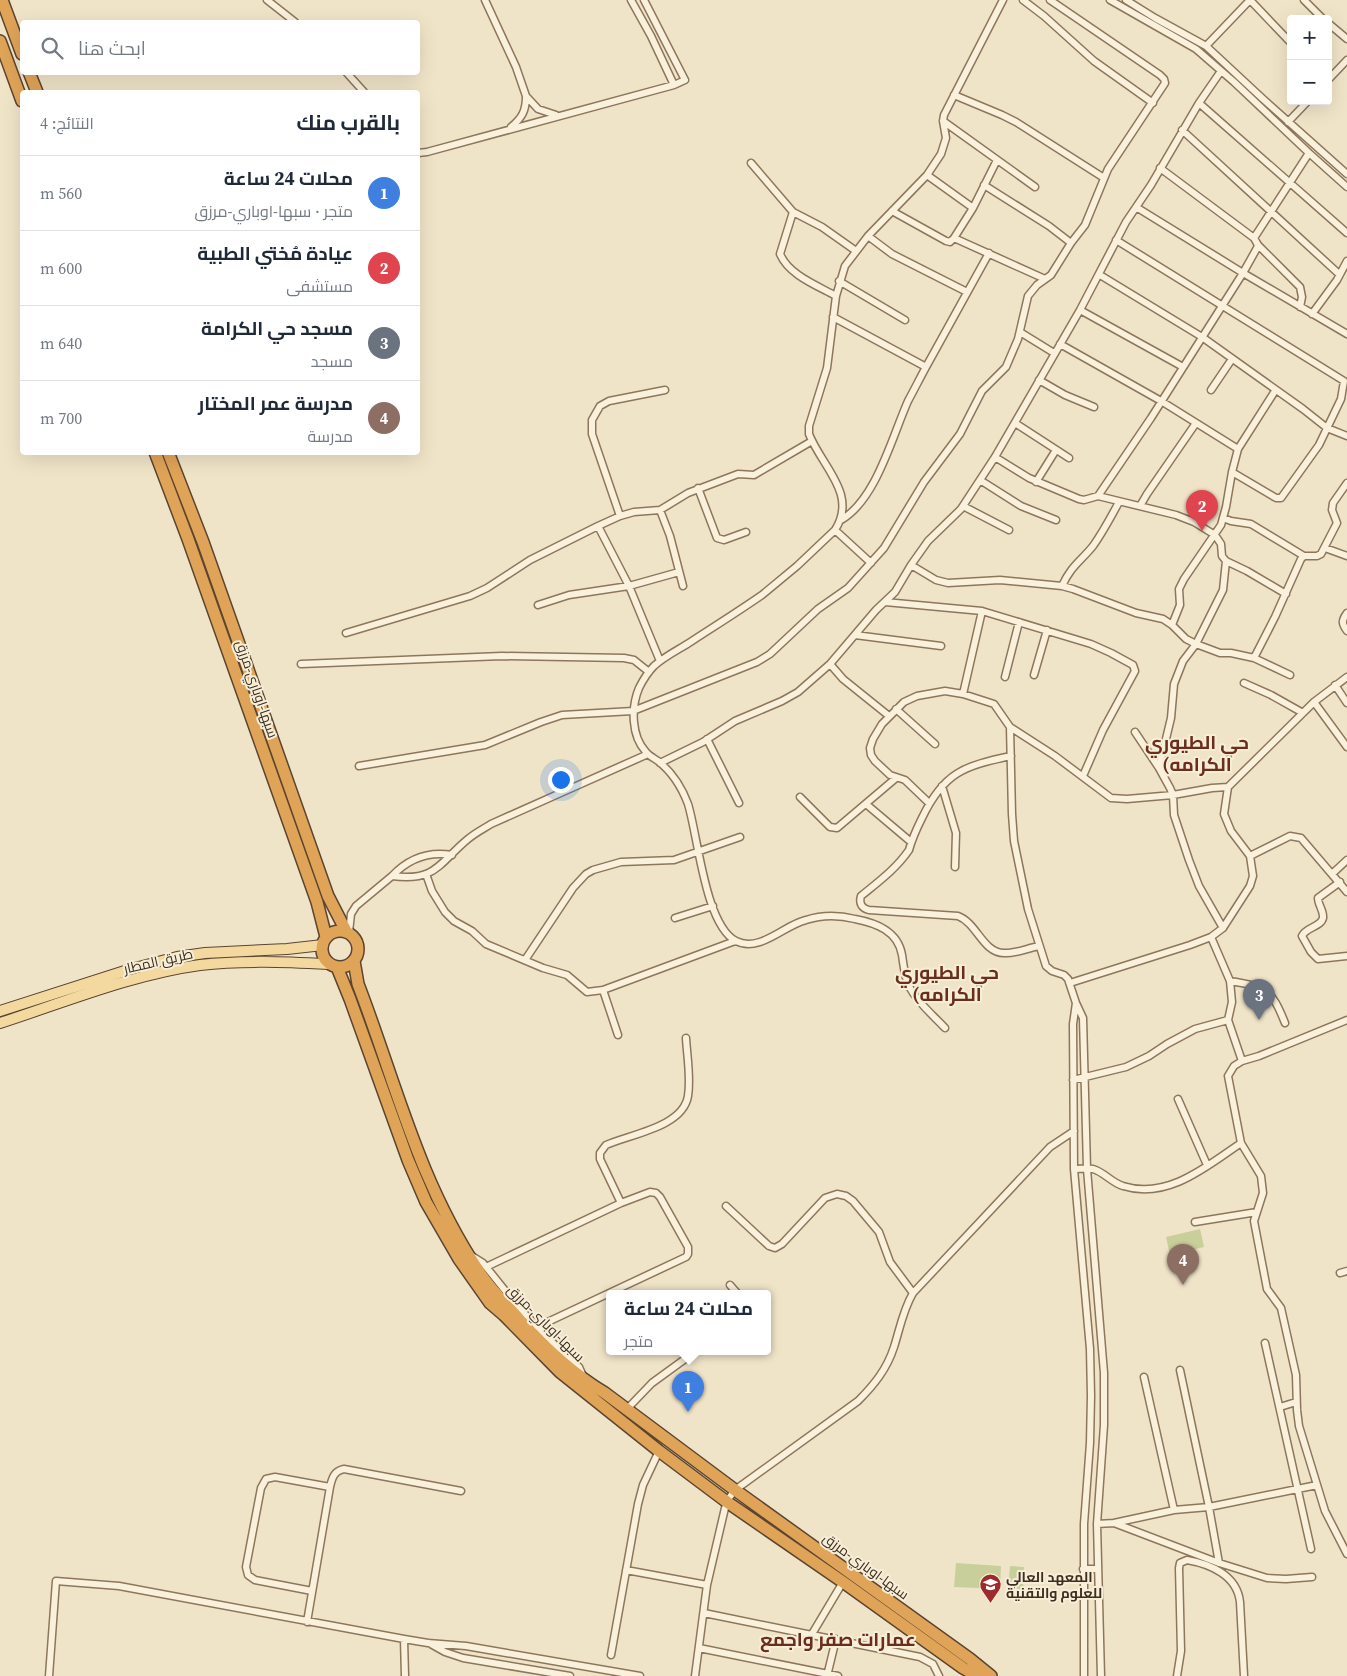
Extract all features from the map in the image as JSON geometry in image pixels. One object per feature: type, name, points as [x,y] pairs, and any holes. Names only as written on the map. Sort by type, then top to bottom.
[{"type":"highway","points":[[2,0],[20,49]]},
{"type":"highway","points":[[0,41],[20,96]]},
{"type":"highway","points":[[30,75],[36,90]]},
{"type":"highway","name":"سبها-اوباري-مرزق","points":[[156,455],[188,539],[316,902],[325,941]]},
{"type":"highway","name":"سبها-اوباري-مرزق","points":[[169,455],[203,542],[328,896],[347,932]]},
{"type":"highway","points":[[188,539],[203,542]]},
{"type":"highway","points":[[333,932],[347,932],[358,943],[359,953],[354,961],[346,967],[333,966],[323,955],[325,941],[333,932]]},
{"type":"highway","name":"سبها-اوباري-مرزق","points":[[354,961],[358,984],[418,1155],[442,1209],[489,1286],[550,1352],[583,1380],[605,1393],[991,1676]]},
{"type":"highway","name":"سبها-اوباري-مرزق","points":[[333,966],[350,999],[414,1174],[436,1221],[459,1259],[490,1303],[546,1359],[659,1451],[727,1502],[977,1676]]},
{"type":"main road","name":"طريق المطار","points":[[0,1011],[131,968],[177,957],[206,953],[280,949],[325,941]]},
{"type":"main road","name":"طريق المطار","points":[[0,1023],[129,981],[177,969],[231,962],[265,961],[333,966]]},
{"type":"street","points":[[267,0],[292,20]]},
{"type":"street","points":[[485,0],[516,67],[526,96],[524,114],[508,130]]},
{"type":"street","points":[[631,0],[651,36],[674,85]]},
{"type":"street","points":[[420,153],[674,85],[685,80],[644,0]]},
{"type":"street","points":[[945,1028],[910,988],[904,974],[901,949],[886,930],[879,926],[849,918],[826,916],[800,922],[761,942],[747,944],[735,941],[730,936],[722,926],[704,879],[684,794],[672,775],[648,754],[639,739],[633,711],[636,694],[649,672],[660,661],[762,596],[835,530],[841,520],[843,511],[842,494],[809,434],[809,426],[827,368],[839,281],[845,266],[856,250],[927,175],[940,154],[946,138],[943,121],[944,115],[1003,0]]},
{"type":"street","points":[[1023,0],[1044,16],[1094,61],[1153,102]]},
{"type":"street","points":[[359,766],[485,745],[562,715],[633,711],[757,662],[770,654],[818,609],[848,588],[871,563],[884,548],[924,482],[960,434],[982,392],[1006,367],[1020,332],[1028,296],[1037,285],[1050,275],[1087,221],[1104,178],[1164,85],[1164,78],[1050,0]]},
{"type":"street","points":[[1110,0],[1187,43],[1221,71],[1347,187]]},
{"type":"street","points":[[1126,0],[1206,46],[1288,122],[1346,172]]},
{"type":"street","points":[[1206,46],[1250,0],[1287,39]]},
{"type":"street","points":[[1304,0],[1319,15]]},
{"type":"street","points":[[1332,26],[1347,39]]},
{"type":"street","points":[[1332,76],[1347,60]]},
{"type":"street","points":[[660,763],[707,739],[726,725],[798,692],[830,664],[895,592],[928,541],[963,506],[995,457],[1080,310],[1116,240],[1182,130],[1221,71]]},
{"type":"street","points":[[349,75],[362,90]]},
{"type":"street","points":[[954,95],[1016,122],[1104,178]]},
{"type":"street","points":[[526,96],[538,109],[558,116]]},
{"type":"street","points":[[1199,104],[1347,233]]},
{"type":"street","points":[[1288,122],[1304,105]]},
{"type":"street","points":[[943,121],[1035,187]]},
{"type":"street","points":[[1182,130],[1339,274]]},
{"type":"street","points":[[1254,238],[1309,153]]},
{"type":"street","points":[[892,211],[950,242],[973,208],[997,160]]},
{"type":"street","points":[[751,163],[793,212],[822,227],[856,250]]},
{"type":"street","points":[[1160,168],[1254,238],[1258,245],[1300,287],[1302,297],[1300,307]]},
{"type":"street","points":[[927,175],[973,208]]},
{"type":"street","points":[[984,185],[1049,226],[1071,243]]},
{"type":"street","points":[[1136,207],[1347,334]]},
{"type":"street","points":[[793,212],[780,254],[784,263],[791,270],[836,296]]},
{"type":"street","points":[[868,236],[892,254],[967,292]]},
{"type":"street","points":[[954,238],[1045,279]]},
{"type":"street","points":[[1116,240],[1344,381],[1341,399],[1315,451],[1281,498],[1276,498],[1232,472]]},
{"type":"street","points":[[1098,496],[1222,306],[1258,245]]},
{"type":"street","points":[[841,520],[848,516],[867,495],[909,400],[989,253]]},
{"type":"street","points":[[1312,314],[1337,280],[1347,260]]},
{"type":"street","points":[[1100,274],[1202,337],[1327,428],[1347,436]]},
{"type":"street","points":[[839,281],[905,320]]},
{"type":"street","points":[[1080,310],[1183,367]]},
{"type":"street","points":[[833,317],[926,367]]},
{"type":"street","points":[[1020,332],[1054,353]]},
{"type":"street","points":[[1060,344],[1161,401],[1238,449]]},
{"type":"street","points":[[1211,390],[1232,359]]},
{"type":"street","points":[[1039,380],[1065,395],[1094,407]]},
{"type":"street","points":[[620,516],[592,434],[591,425],[594,415],[600,406],[609,401],[665,390]]},
{"type":"street","points":[[1172,625],[1180,606],[1179,589],[1221,526],[1238,449],[1276,391]]},
{"type":"street","points":[[1015,422],[1069,458]]},
{"type":"street","points":[[1140,506],[1146,494],[1196,423]]},
{"type":"street","points":[[346,633],[470,596],[487,588],[530,560],[620,516],[634,512],[660,510],[698,488],[738,474],[754,475],[812,441]]},
{"type":"street","points":[[1036,482],[1056,450]]},
{"type":"street","points":[[995,457],[1036,482],[1079,499],[1084,500],[1098,496],[1176,515],[1194,522],[1215,534],[1220,541],[1222,556],[1226,561],[1247,570],[1286,594]]},
{"type":"street","points":[[980,480],[1021,506],[1056,520]]},
{"type":"street","points":[[1223,518],[1251,524],[1304,556],[1317,556],[1325,548],[1337,523],[1332,510],[1333,503],[1347,483]]},
{"type":"street","points":[[698,488],[717,538],[724,540],[746,532]]},
{"type":"street","points":[[1062,586],[1073,566],[1095,543],[1120,502]]},
{"type":"street","points":[[963,506],[1008,530]]},
{"type":"street","points":[[660,510],[670,536],[682,586]]},
{"type":"street","points":[[598,526],[629,586],[660,661]]},
{"type":"street","points":[[835,530],[871,563]]},
{"type":"street","points":[[1325,548],[1347,556]]},
{"type":"street","points":[[1254,658],[1304,556]]},
{"type":"street","points":[[1159,768],[1171,718],[1174,684],[1183,661],[1196,644],[1223,590],[1226,561]]},
{"type":"street","points":[[911,565],[936,580],[948,583],[1000,580],[1062,586],[1073,589],[1136,613],[1163,619],[1196,644],[1220,653],[1231,653],[1254,658],[1290,675]]},
{"type":"street","points":[[538,605],[569,595],[629,586],[679,572]]},
{"type":"street","points":[[885,602],[982,611],[1090,644],[1126,661],[1135,668],[1096,743],[1083,776]]},
{"type":"street","points":[[962,694],[982,611]]},
{"type":"street","points":[[1347,614],[1342,620],[1342,625],[1347,632]]},
{"type":"street","points":[[1005,677],[1019,622]]},
{"type":"street","points":[[1034,675],[1048,630]]},
{"type":"street","points":[[855,635],[941,646]]},
{"type":"street","points":[[301,664],[502,656],[624,658],[634,660],[649,672]]},
{"type":"street","points":[[830,664],[843,679],[889,716]]},
{"type":"street","points":[[1070,983],[1211,937],[1222,928],[1250,886],[1253,876],[1250,856],[1231,831],[1225,819],[1228,787],[1314,702],[1347,677]]},
{"type":"street","points":[[1244,682],[1303,713]]},
{"type":"street","points":[[1336,685],[1347,703]]},
{"type":"street","points":[[929,803],[907,781],[890,775],[875,761],[871,755],[870,748],[876,732],[904,702],[929,693],[945,691],[994,704],[1010,727],[1055,756],[1111,798],[1118,800],[1173,795],[1228,787]]},
{"type":"street","points":[[1314,702],[1347,747]]},
{"type":"street","points":[[896,709],[935,744]]},
{"type":"street","points":[[1010,727],[1014,841],[1028,910],[1044,962],[1048,969],[1064,975],[1070,983],[1083,1018],[1087,1169],[1104,1373],[1104,1425],[1097,1524],[1101,1676]]},
{"type":"street","points":[[1135,732],[1159,768],[1173,795],[1174,815],[1189,860],[1199,886],[1222,928]]},
{"type":"street","points":[[707,739],[740,803]]},
{"type":"street","points":[[392,876],[408,877],[426,874],[441,866],[468,839],[491,824],[648,754]]},
{"type":"street","points":[[1011,756],[971,766],[956,774],[942,786],[929,803],[909,850],[899,863],[861,896],[860,904],[868,910],[958,916],[969,922],[987,944],[998,952],[1011,952],[1039,946]]},
{"type":"street","points":[[800,797],[830,827],[834,828],[841,826],[896,778]]},
{"type":"street","points":[[942,786],[956,833],[955,866]]},
{"type":"street","points":[[866,804],[911,842]]},
{"type":"street","points":[[1250,856],[1290,836],[1301,838],[1347,892]]},
{"type":"street","points":[[525,960],[573,888],[586,874],[601,867],[621,862],[666,861],[740,837]]},
{"type":"street","points":[[347,932],[350,918],[356,906],[406,863],[415,858],[433,854],[452,856]]},
{"type":"street","points":[[1333,874],[1347,860]]},
{"type":"street","points":[[426,874],[434,896],[451,918],[472,931],[490,946],[567,975],[587,992],[604,990],[735,941]]},
{"type":"street","points":[[1340,882],[1318,898],[1321,922],[1305,931],[1302,936],[1311,952],[1318,959],[1347,956]]},
{"type":"street","points":[[675,918],[713,906]]},
{"type":"street","points":[[1211,937],[1230,981],[1232,1002],[1228,1020],[1242,1062]]},
{"type":"street","points":[[1230,981],[1255,985],[1268,992],[1278,1006],[1284,1023]]},
{"type":"street","points":[[604,990],[618,1035]]},
{"type":"street","points":[[1076,1003],[1072,1024],[1074,1169],[1090,1349],[1091,1396],[1083,1569],[1084,1676]]},
{"type":"street","points":[[1073,1080],[1126,1067],[1196,1029],[1228,1020]]},
{"type":"street","points":[[1347,1020],[1242,1062],[1234,1066],[1228,1076],[1241,1143],[1261,1176],[1263,1193],[1254,1221],[1266,1285],[1268,1292],[1281,1308],[1296,1375],[1296,1402],[1299,1426],[1328,1518],[1347,1554]]},
{"type":"street","points":[[620,1203],[600,1159],[601,1150],[608,1144],[666,1123],[680,1113],[688,1096],[686,1038]]},
{"type":"street","points":[[1178,1098],[1208,1165]]},
{"type":"street","points":[[695,1676],[708,1585],[727,1502],[735,1490],[858,1401],[869,1390],[887,1366],[894,1348],[902,1316],[913,1293],[1050,1147],[1074,1131]]},
{"type":"street","points":[[1074,1169],[1096,1170],[1122,1186],[1153,1189],[1183,1180],[1241,1143]]},
{"type":"street","points":[[486,1267],[620,1203],[653,1192],[658,1195],[688,1247],[688,1254],[615,1290]]},
{"type":"street","points":[[726,1206],[769,1246],[775,1248],[782,1244],[825,1198],[833,1194],[846,1196],[853,1201],[879,1232],[890,1262],[913,1293]]},
{"type":"street","points":[[1195,1222],[1257,1212]]},
{"type":"street","points":[[468,1254],[476,1257],[486,1267],[537,1327],[579,1367],[583,1380]]},
{"type":"street","points":[[1340,1273],[1347,1271]]},
{"type":"street","points":[[730,1285],[734,1290]]},
{"type":"street","points":[[537,1327],[606,1294]]},
{"type":"street","points":[[1265,1343],[1311,1549]]},
{"type":"street","points":[[627,1409],[652,1383],[690,1355]]},
{"type":"street","points":[[1180,1370],[1219,1563]]},
{"type":"street","points":[[1144,1377],[1174,1510]]},
{"type":"street","points":[[1280,1407],[1296,1402]]},
{"type":"street","points":[[611,1655],[639,1498],[659,1451]]},
{"type":"street","points":[[307,1622],[330,1487],[333,1475],[336,1472],[344,1469],[460,1491]]},
{"type":"street","points":[[312,1591],[255,1580],[248,1575],[246,1567],[261,1488],[266,1480],[275,1477],[330,1487]]},
{"type":"street","points":[[1097,1524],[1114,1523],[1174,1510],[1209,1506],[1317,1485]]},
{"type":"street","points":[[1114,1523],[1219,1563],[1276,1579],[1312,1577]]},
{"type":"street","points":[[1177,1676],[1181,1651],[1179,1568],[1182,1562],[1187,1560],[1217,1570],[1229,1579],[1238,1592],[1244,1676]]},
{"type":"street","points":[[1083,1569],[1098,1569]]},
{"type":"street","points":[[626,1570],[708,1585]]},
{"type":"street","points":[[49,1676],[56,1581],[119,1586],[404,1639],[428,1643],[455,1644],[640,1676]]},
{"type":"street","points":[[812,1634],[843,1582]]},
{"type":"street","points":[[704,1612],[920,1657],[933,1664],[939,1676]]},
{"type":"street","points":[[404,1639],[405,1676]]},
{"type":"street","points":[[828,1675],[836,1639]]},
{"type":"street","points":[[428,1643],[454,1656],[570,1676]]},
{"type":"street","points":[[699,1648],[838,1676]]},
{"type":"street","points":[[496,1664],[498,1652]]},
{"type":"street","points":[[562,1674],[564,1664]]},
{"type":"green space","points":[[1200,1229],[1204,1247],[1170,1255],[1166,1237]]},
{"type":"green space","points":[[956,1563],[1001,1566],[1000,1589],[954,1587]]},
{"type":"green space","points":[[1010,1566],[1024,1567],[1023,1591],[1008,1591]]},
{"type":"place","name":"عيادة مُختي الطبية","points":[[1202,531]]},
{"type":"place","name":"مسجد حي الكرامة","points":[[1259,1020]]},
{"type":"place","name":"مدرسة عمر المختار","points":[[1183,1285]]},
{"type":"place","name":"محلات 24 ساعة","points":[[688,1412]]},
{"type":"place","name":"المعهد العالي للعلوم والتقنية","points":[[990,1604]]},
{"type":"district","name":"حي الطيوري (الكرامه","points":[[1197,753]]},
{"type":"district","name":"حي الطيوري (الكرامه","points":[[947,983]]},
{"type":"district","name":"عمارات صفر واجمع","points":[[838,1639]]}]
